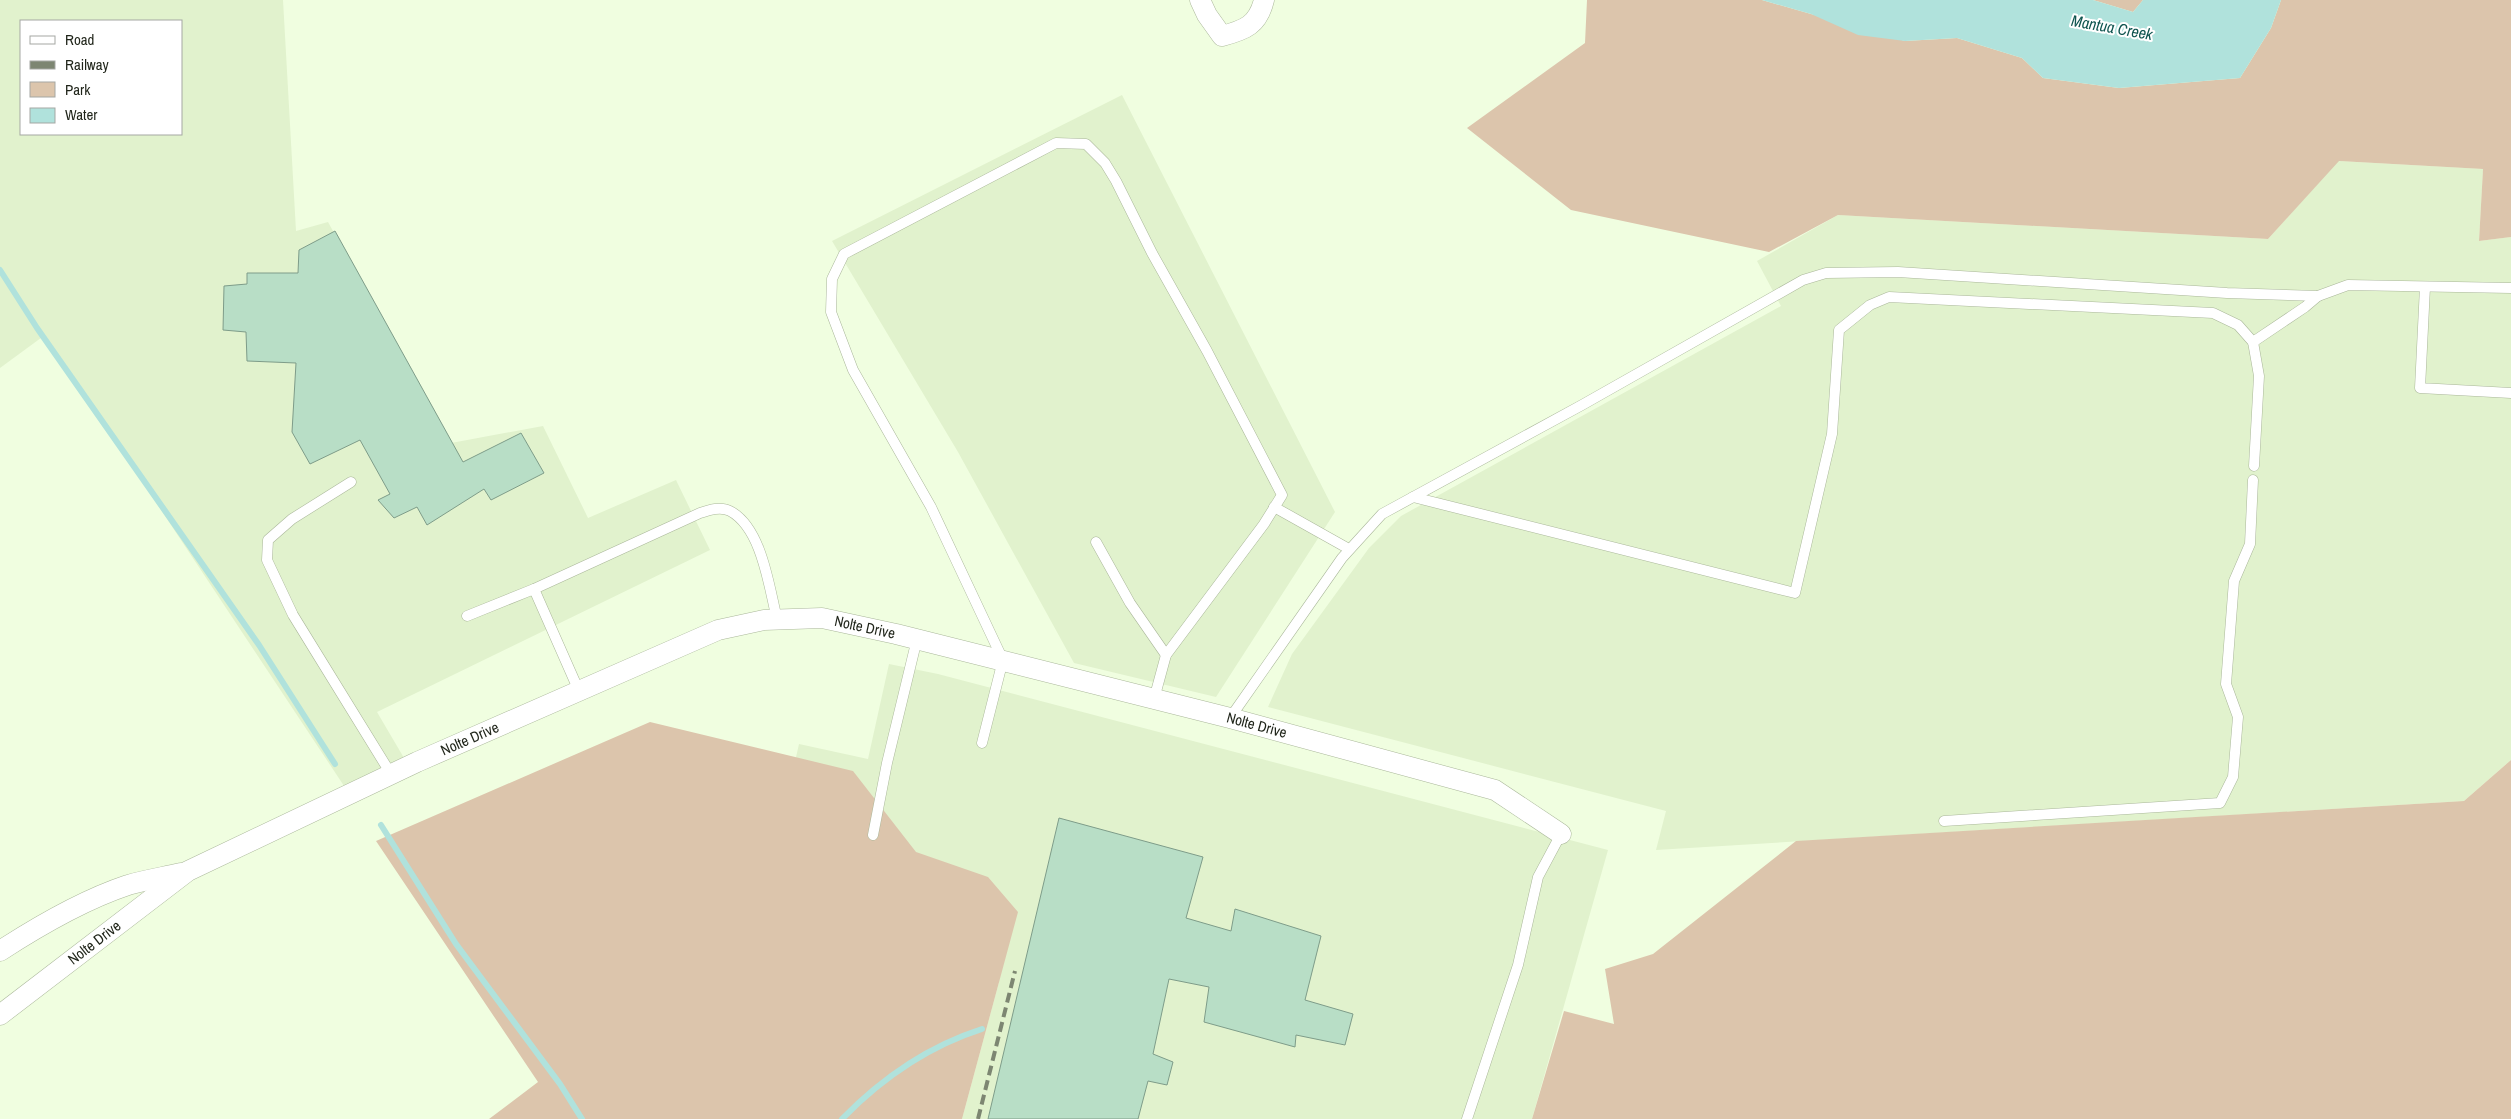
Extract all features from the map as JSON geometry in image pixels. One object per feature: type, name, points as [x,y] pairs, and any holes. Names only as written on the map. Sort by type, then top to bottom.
[{"type":"street","points":[[1200,0],[1207,15],[1222,36],[1244,31],[1261,13],[1264,0]]},
{"type":"street","name":"Nolte Drive","points":[[0,1015],[188,871],[391,774],[718,630],[764,620],[822,618],[1003,660],[1230,718],[1495,790],[1561,834]]},
{"type":"street","name":"Nolte Drive","points":[[0,951],[53,920],[128,885],[188,871]]},
{"type":"lane","points":[[982,743],[1003,660],[931,507],[853,370],[831,312],[832,279],[844,254],[1056,143],[1086,144],[1105,163],[1152,253],[1207,351],[1282,495],[1264,524],[1166,656],[1154,699]]},
{"type":"lane","points":[[1230,718],[1349,549],[1382,514],[1803,280],[1826,274],[1898,272],[2227,293],[2318,296]]},
{"type":"lane","points":[[2253,342],[2318,296],[2348,285],[2511,288]]},
{"type":"lane","points":[[2425,287],[2420,388],[2511,393]]},
{"type":"lane","points":[[1413,497],[1795,593],[1832,434],[1839,330],[1870,305],[1889,297],[2213,313],[2238,325],[2253,342],[2259,376],[2254,466]]},
{"type":"lane","points":[[1944,821],[2220,803],[2233,777],[2238,718],[2226,684],[2234,581],[2250,544],[2253,480]]},
{"type":"lane","points":[[351,482],[292,519],[268,540],[267,560],[293,615],[391,774]]},
{"type":"lane","points":[[1274,507],[1349,549]]},
{"type":"lane","points":[[467,616],[534,589],[700,513],[714,509],[729,510],[742,520],[758,546],[777,619]]},
{"type":"lane","points":[[1096,542],[1130,603],[1166,656]]},
{"type":"lane","points":[[534,589],[579,691]]},
{"type":"lane","points":[[873,836],[886,763],[917,639]]},
{"type":"lane","points":[[1467,1119],[1518,965],[1538,877],[1561,834]]},
{"type":"shaded area","points":[[0,0],[283,0],[296,231],[328,222],[451,443],[543,426],[588,518],[676,480],[710,550],[377,712],[414,775],[354,801],[45,335],[0,368]]},
{"type":"shaded area","points":[[1122,95],[1335,512],[1216,697],[1074,663],[958,452],[832,241]]},
{"type":"shaded area","points":[[2338,161],[2483,169],[2479,241],[2511,237],[2511,760],[2464,801],[1656,850],[1666,811],[1268,707],[1292,654],[1369,548],[1401,516],[1781,306],[1757,261],[1838,215],[2268,239]]},
{"type":"shaded area","points":[[889,664],[938,674],[1608,850],[1532,1119],[962,1119],[999,982],[772,864],[799,744],[868,759]]},
{"type":"green space","points":[[1587,0],[1762,0],[1905,41],[1957,38],[2022,58],[2043,78],[2119,88],[2240,78],[2271,28],[2281,0],[2511,0],[2511,237],[2479,241],[2483,169],[2339,161],[2268,239],[1838,215],[1769,252],[1571,210],[1467,128],[1585,43]]},
{"type":"green space","points":[[2093,0],[2143,0],[2133,12]]},
{"type":"green space","points":[[650,722],[853,771],[916,852],[988,877],[1018,912],[962,1119],[489,1119],[538,1082],[376,841]]},
{"type":"green space","points":[[2511,760],[2511,1119],[1532,1119],[1564,1011],[1614,1024],[1605,969],[1653,954],[1796,841],[2464,801]]},
{"type":"water","name":"Mantua Creek","points":[[1762,0],[2093,0],[2133,12],[2143,0],[2281,0],[2271,28],[2240,78],[2119,88],[2043,78],[2022,58],[1957,38],[1905,41],[1858,35],[1811,14]]},
{"type":"building","points":[[335,231],[463,462],[521,433],[544,473],[491,500],[484,489],[427,525],[417,507],[394,518],[378,500],[390,494],[360,440],[310,464],[292,432],[296,363],[247,361],[246,332],[223,330],[224,286],[247,284],[247,273],[298,273],[299,250]]},
{"type":"building","points":[[1059,818],[1203,857],[1186,918],[1231,931],[1235,909],[1321,936],[1305,1000],[1353,1014],[1345,1045],[1296,1035],[1295,1047],[1204,1022],[1209,987],[1169,979],[1153,1054],[1173,1062],[1167,1085],[1148,1081],[1138,1119],[988,1119]]},
{"type":"waterway","points":[[0,270],[37,328],[259,645],[335,764]]},
{"type":"waterway","points":[[381,825],[456,944],[560,1084],[582,1119]]},
{"type":"waterway","points":[[842,1119],[873,1090],[907,1065],[943,1045],[982,1029]]},
{"type":"railway","points":[[978,1119],[1015,971]]}]
